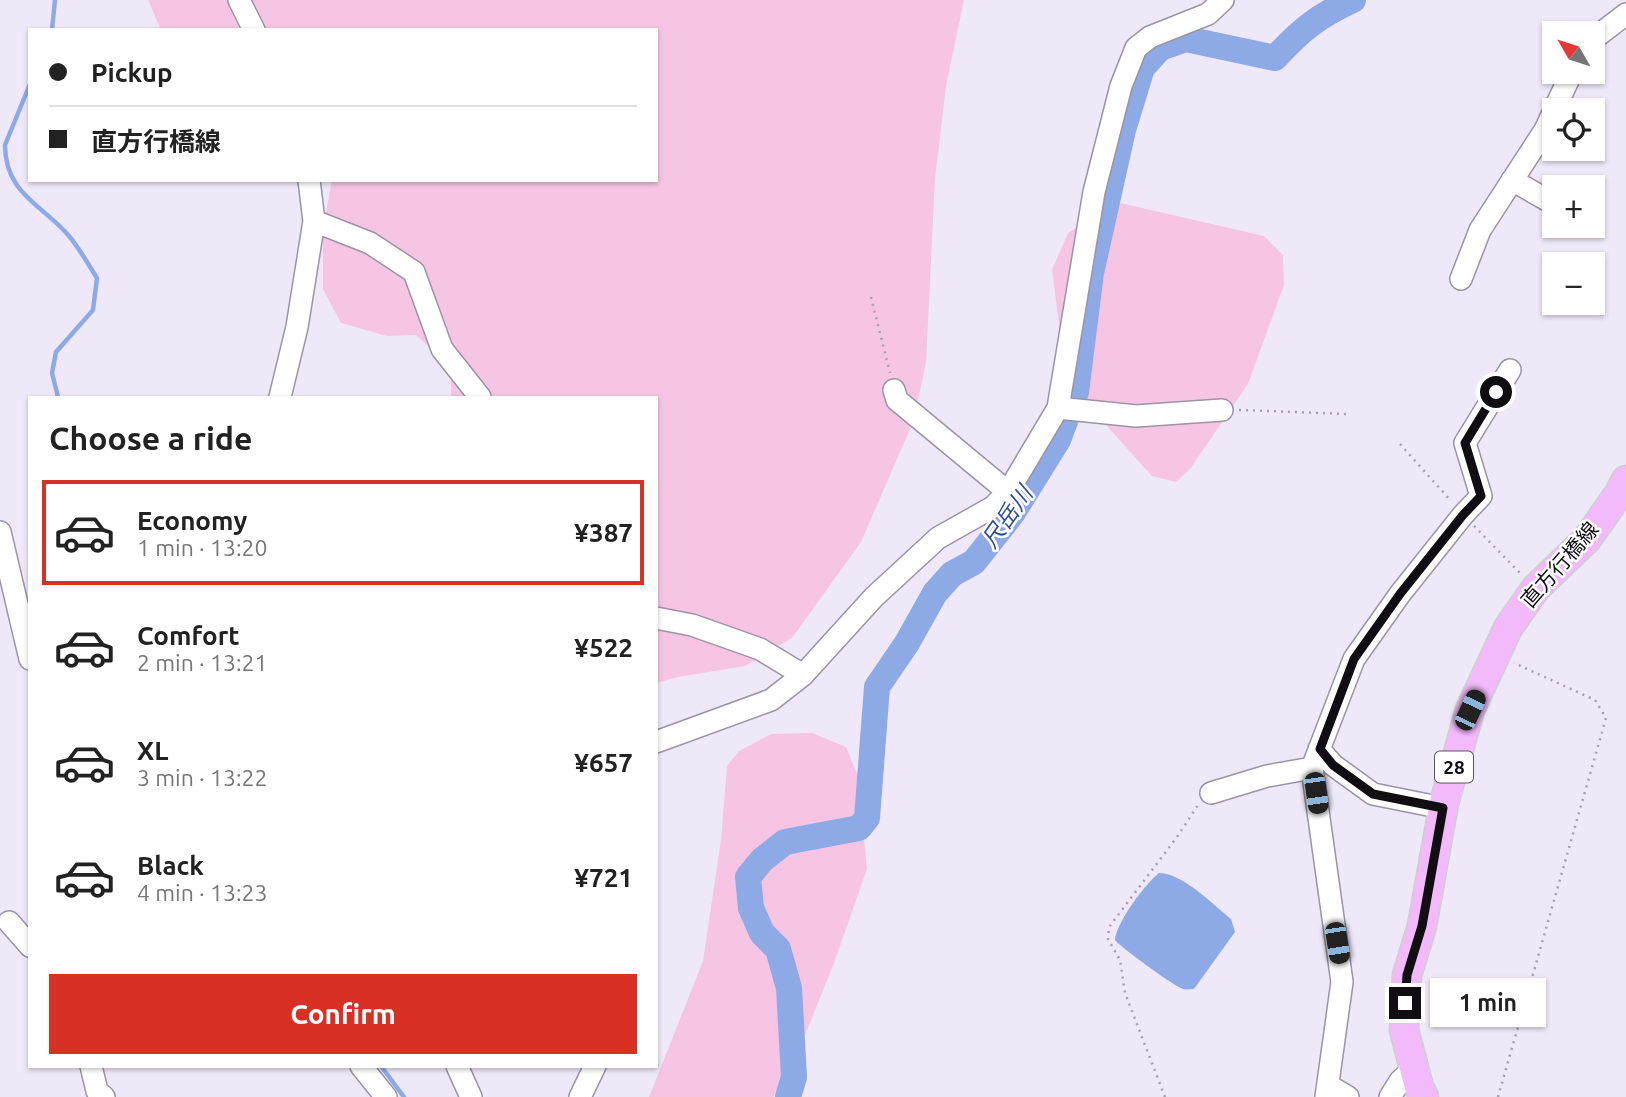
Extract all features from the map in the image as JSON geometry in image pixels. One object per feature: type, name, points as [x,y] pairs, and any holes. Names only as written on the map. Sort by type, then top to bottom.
[{"type":"main road","name":"直方行橋線","points":[[1424,1097],[1404,1030],[1407,975],[1422,926],[1443,808],[1470,710],[1508,628],[1536,588],[1587,539],[1626,480]]},
{"type":"street","points":[[239,0],[253,28]]},
{"type":"street","points":[[658,741],[771,699],[803,675],[874,597],[938,538],[993,507],[1008,492],[1058,408],[1094,192],[1121,86],[1136,48],[1150,37],[1208,14],[1223,0]]},
{"type":"street","points":[[1605,30],[1626,14]]},
{"type":"street","points":[[1461,279],[1480,230],[1542,135]]},
{"type":"street","points":[[1512,180],[1542,197]]},
{"type":"street","points":[[280,396],[297,327],[314,221],[309,182]]},
{"type":"street","points":[[314,221],[370,243],[414,272],[442,349],[479,396]]},
{"type":"street","points":[[1348,1097],[1327,1091],[1342,982],[1316,759],[1354,659],[1400,594],[1481,496],[1465,443],[1510,370]]},
{"type":"street","points":[[895,395],[1008,492]]},
{"type":"street","points":[[1058,408],[1136,415],[1219,411]]},
{"type":"street","points":[[0,532],[28,651]]},
{"type":"street","points":[[658,618],[692,625],[760,649],[803,675]]},
{"type":"street","points":[[1211,793],[1316,759],[1333,765],[1373,794],[1443,808]]},
{"type":"street","points":[[13,922],[28,943]]},
{"type":"street","points":[[91,1068],[97,1091],[104,1097]]},
{"type":"street","points":[[364,1068],[386,1097]]},
{"type":"street","points":[[458,1068],[471,1097]]},
{"type":"street","points":[[580,1097],[594,1068]]},
{"type":"street","points":[[1390,1097],[1400,1081],[1414,1068]]},
{"type":"path","points":[[871,297],[895,395]]},
{"type":"path","points":[[1219,411],[1347,414]]},
{"type":"path","points":[[1400,444],[1463,515],[1536,588]]},
{"type":"path","points":[[1496,655],[1595,700],[1606,718],[1498,1097]]},
{"type":"path","points":[[1165,1097],[1125,993],[1120,960],[1108,939],[1109,927],[1177,837],[1196,807],[1211,793]]},
{"type":"shaded area","points":[[148,0],[964,0],[946,86],[935,179],[926,363],[913,422],[861,542],[792,638],[745,666],[658,682],[658,396],[451,396],[451,371],[416,335],[387,336],[341,323],[323,289],[323,228],[332,182],[658,182],[658,28],[160,28]]},
{"type":"shaded area","points":[[1116,202],[1264,236],[1283,255],[1284,285],[1248,384],[1190,469],[1176,482],[1152,476],[1087,404],[1063,355],[1052,270],[1068,233]]},
{"type":"shaded area","points":[[812,733],[846,747],[858,776],[867,869],[834,963],[797,1055],[773,1097],[649,1097],[703,961],[721,840],[727,766],[739,751],[771,734]]},
{"type":"water","points":[[1159,873],[1177,878],[1197,891],[1231,919],[1235,932],[1194,989],[1178,986],[1136,958],[1115,940],[1120,924],[1132,904]]},
{"type":"waterway","points":[[52,28],[55,0]]},
{"type":"waterway","name":"尺岳川","points":[[788,1097],[794,1077],[789,988],[778,949],[762,933],[751,908],[748,877],[762,860],[785,842],[859,828],[867,818],[877,687],[907,643],[935,593],[952,574],[974,562],[1012,514],[1058,440],[1076,392],[1091,273],[1123,130],[1142,68],[1160,48],[1186,39],[1275,58],[1311,25],[1353,0]]},
{"type":"waterway","points":[[28,89],[5,145],[11,176],[27,197],[69,236],[97,278],[93,310],[56,352],[52,373],[58,396]]},
{"type":"waterway","points":[[382,1068],[404,1097]]},
{"type":"route","points":[[1405,1003],[1407,975],[1422,926],[1443,808],[1373,794],[1357,785],[1333,765],[1320,749],[1354,659],[1400,594],[1481,496],[1465,443],[1496,392]]}]
